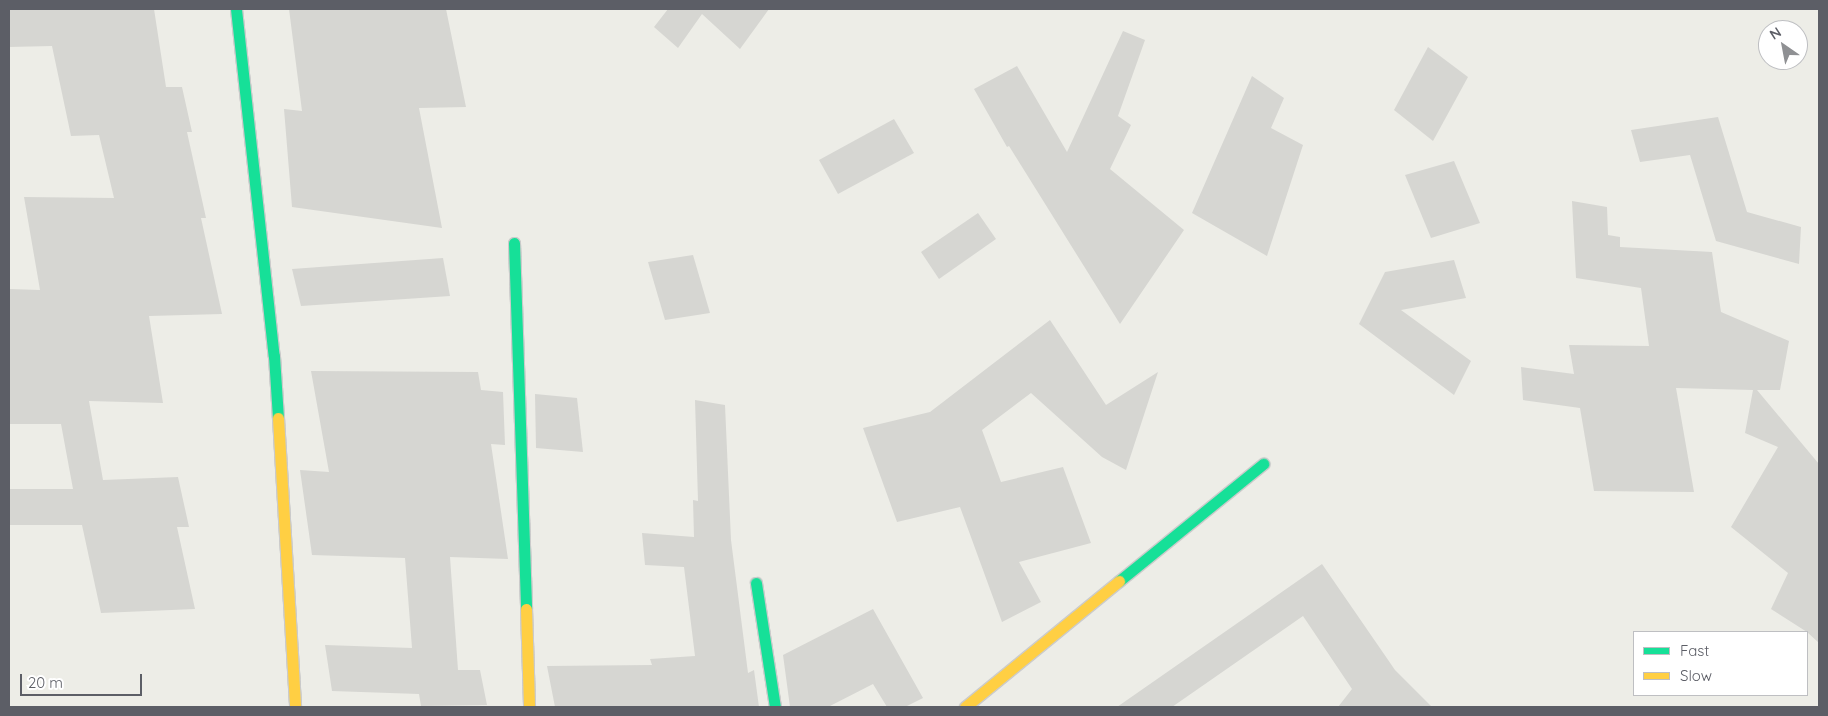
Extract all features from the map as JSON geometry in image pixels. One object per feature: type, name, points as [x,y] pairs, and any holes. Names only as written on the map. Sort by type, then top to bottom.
[{"type":"street","points":[[236,9],[274,356],[295,707]]},
{"type":"street","points":[[514,243],[529,707]]},
{"type":"street","points":[[965,707],[1263,464]]},
{"type":"street","points":[[756,583],[775,707]]},
{"type":"building","points":[[9,9],[154,9],[166,87],[182,87],[192,132],[187,132],[206,218],[201,218],[222,314],[149,316],[163,403],[89,401],[103,480],[178,477],[189,527],[177,527],[195,609],[101,613],[82,525],[9,525],[9,489],[73,489],[61,424],[9,424],[9,289],[40,290],[24,197],[114,198],[99,135],[71,136],[52,46],[9,47]]},
{"type":"building","points":[[289,9],[446,9],[466,107],[419,108],[442,228],[292,207],[284,109],[302,111]]},
{"type":"building","points":[[668,9],[769,9],[740,49],[702,14],[678,48],[654,27]]},
{"type":"building","points":[[1123,31],[1145,40],[1118,116],[1131,125],[1110,169],[1184,230],[1120,324],[1009,146],[1007,147],[974,89],[1017,66],[1067,152]]},
{"type":"building","points":[[1428,47],[1468,77],[1433,141],[1394,110]]},
{"type":"building","points":[[1252,76],[1284,98],[1271,128],[1303,145],[1267,256],[1192,213]]},
{"type":"building","points":[[1718,117],[1747,212],[1801,227],[1799,264],[1716,241],[1690,155],[1640,162],[1631,130]]},
{"type":"building","points":[[894,119],[914,153],[838,194],[819,160]]},
{"type":"building","points":[[1454,161],[1480,223],[1431,238],[1405,175]]},
{"type":"building","points":[[1572,201],[1607,207],[1608,235],[1620,237],[1620,247],[1712,252],[1721,312],[1789,341],[1780,390],[1757,390],[1819,464],[1819,643],[1808,631],[1771,609],[1788,573],[1731,527],[1778,447],[1745,433],[1753,390],[1676,388],[1694,492],[1594,491],[1580,408],[1523,400],[1521,367],[1574,374],[1569,345],[1649,346],[1641,288],[1576,278]]},
{"type":"building","points":[[978,213],[996,239],[939,279],[921,252]]},
{"type":"building","points":[[693,255],[710,313],[665,320],[648,262]]},
{"type":"building","points":[[443,258],[450,296],[301,306],[292,269]]},
{"type":"building","points":[[1454,260],[1466,298],[1401,310],[1471,361],[1454,395],[1359,324],[1385,272]]},
{"type":"building","points":[[1050,320],[1106,405],[1158,372],[1126,470],[1102,457],[1031,393],[982,430],[1001,482],[1063,467],[1091,543],[1019,562],[1041,602],[1002,622],[960,507],[897,522],[863,428],[930,412]]},
{"type":"building","points":[[311,371],[478,372],[481,390],[503,392],[505,445],[491,444],[508,559],[450,557],[458,670],[480,670],[487,705],[421,706],[419,694],[332,691],[325,645],[412,648],[405,558],[312,555],[300,470],[329,472]]},
{"type":"building","points":[[535,394],[577,398],[583,452],[536,448]]},
{"type":"building","points":[[695,400],[725,405],[731,540],[748,673],[754,670],[759,707],[555,707],[547,666],[652,665],[650,659],[695,656],[684,567],[645,565],[642,533],[694,537],[693,500],[698,501]]},
{"type":"building","points":[[1322,564],[1395,670],[1432,707],[1338,707],[1352,689],[1303,616],[1172,707],[1117,707]]},
{"type":"building","points":[[873,609],[923,698],[905,707],[887,707],[873,684],[828,707],[790,707],[783,655]]},
{"type":"traffic: fast","points":[[236,9],[274,356],[278,418]]},
{"type":"traffic: fast","points":[[514,243],[526,609]]},
{"type":"traffic: fast","points":[[1119,581],[1263,464]]},
{"type":"traffic: fast","points":[[756,583],[775,707]]},
{"type":"traffic: slow","points":[[278,418],[295,707]]},
{"type":"traffic: slow","points":[[965,707],[1119,581]]},
{"type":"traffic: slow","points":[[526,609],[529,707]]}]
